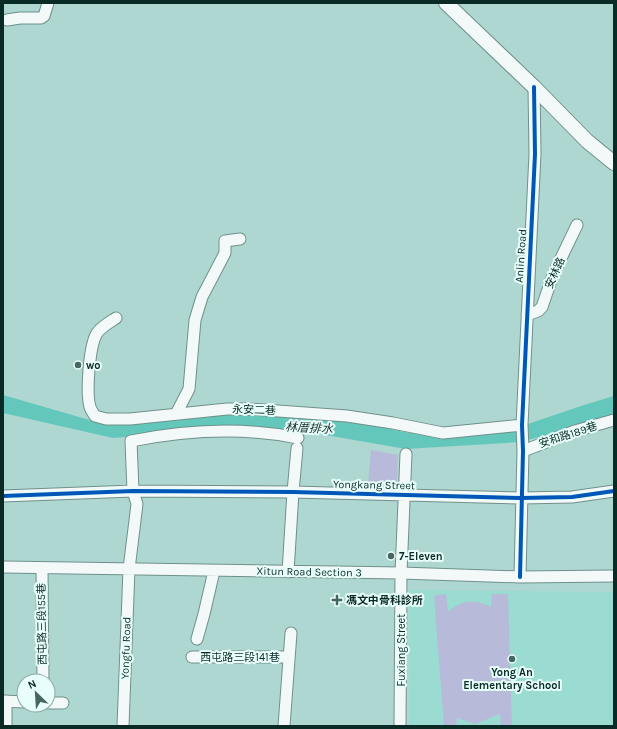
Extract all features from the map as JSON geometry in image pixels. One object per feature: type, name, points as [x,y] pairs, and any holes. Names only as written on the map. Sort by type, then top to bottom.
[{"type":"main road","points":[[446,3],[587,140],[614,163]]},
{"type":"street","points":[[7,20],[20,18],[40,18],[44,16],[48,3]]},
{"type":"street","name":"Anlin Road","points":[[523,450],[522,425],[535,154],[534,87]]},
{"type":"street","name":"安林路","points":[[527,315],[538,311],[542,307],[553,275],[577,226]]},
{"type":"street","points":[[176,414],[189,389],[195,320],[202,297],[225,253],[225,241],[240,239]]},
{"type":"street","points":[[95,416],[90,406],[88,392],[90,355],[93,341],[98,332],[116,318]]},
{"type":"street","points":[[86,363],[85,408],[86,412],[95,416]]},
{"type":"street","name":"永安二巷","points":[[95,416],[130,419],[249,409],[347,416],[442,432],[462,432],[522,425]]},
{"type":"street","name":"安和路189巷","points":[[523,450],[575,431],[614,420]]},
{"type":"street","name":"Yongfu Road","points":[[123,726],[129,569],[137,504],[133,491],[131,440],[188,433],[237,431],[271,433],[298,443],[293,492]]},
{"type":"street","points":[[520,577],[523,450]]},
{"type":"street","name":"Fuxiang Street","points":[[400,726],[401,573],[406,454]]},
{"type":"street","name":"Yongkang Street","points":[[3,496],[133,491],[404,494],[521,498],[572,497],[614,491]]},
{"type":"street","points":[[288,572],[293,492]]},
{"type":"street","name":"Xitun Road Section 3","points":[[3,568],[401,573],[520,577],[614,576]]},
{"type":"street","name":"西屯路三段155巷","points":[[42,568],[43,673]]},
{"type":"street","points":[[197,639],[214,571]]},
{"type":"street","name":"西屯路三段141巷","points":[[284,726],[291,633]]},
{"type":"street","name":"西屯路三段141巷","points":[[192,657],[288,657]]},
{"type":"street","points":[[6,726],[4,701],[16,702]]},
{"type":"street","points":[[56,704],[63,704]]},
{"type":"shaded area","points":[[371,450],[398,455],[397,483],[368,484]]},
{"type":"shaded area","name":"Yong An Elementary School","points":[[410,590],[614,592],[614,726],[409,726]]},
{"type":"shaded area","points":[[446,594],[448,612],[458,605],[469,602],[485,604],[491,607],[492,594],[508,594],[512,726],[501,726],[500,714],[475,724],[457,718],[456,726],[444,726],[434,596]]},
{"type":"water","name":"林厝排水","points":[[3,395],[100,423],[234,412],[367,424],[409,433],[479,436],[513,429],[614,396],[614,416],[521,442],[406,449],[297,430],[212,427],[113,438],[3,413]]},
{"type":"cycle path","points":[[520,577],[523,451],[522,425],[535,154],[534,87]]},
{"type":"cycle path","points":[[3,496],[133,491],[293,492],[521,498],[572,497],[614,491]]},
{"type":"place","name":"wo","points":[[78,365]]},
{"type":"place","name":"7-Eleven","points":[[391,556]]},
{"type":"place","name":"馮文中骨科診所","points":[[337,600]]},
{"type":"place","name":"Yong An Elementary School","points":[[512,659]]}]
